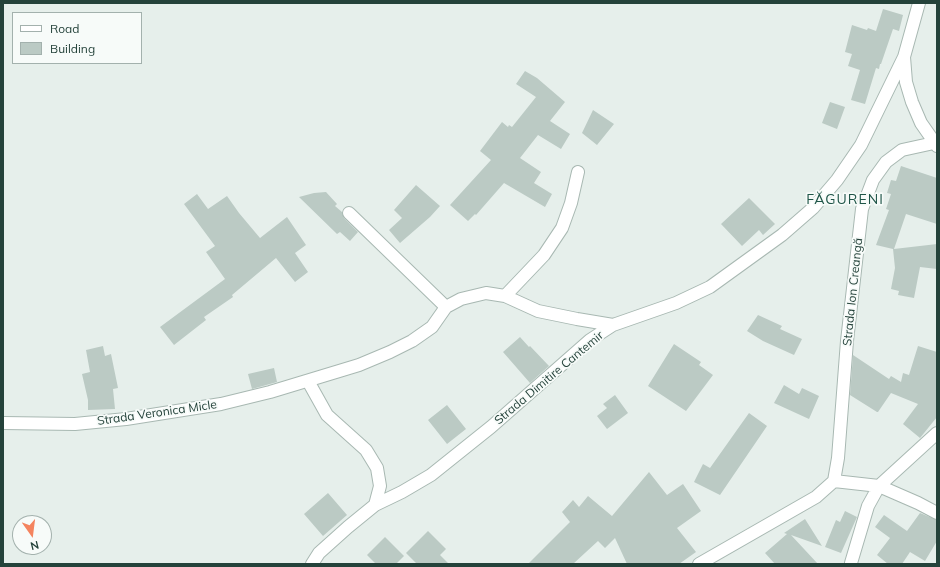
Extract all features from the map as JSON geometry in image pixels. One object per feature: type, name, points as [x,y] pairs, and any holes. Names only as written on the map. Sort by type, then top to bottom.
[{"type":"street","points":[[919,3],[904,57],[906,82],[912,102],[921,123],[935,144]]},
{"type":"street","name":"Strada Dimitire Cantemir","points":[[312,564],[319,553],[375,505],[402,492],[431,475],[491,427],[590,340],[613,325],[676,303],[710,287],[782,235],[813,208],[837,180],[861,145],[904,57]]},
{"type":"street","name":"Strada Ion Creangă","points":[[834,481],[838,458],[847,341],[862,209],[873,180],[886,162],[902,150],[935,144]]},
{"type":"street","points":[[505,296],[544,255],[562,228],[571,203],[578,172]]},
{"type":"street","points":[[349,213],[446,307]]},
{"type":"street","name":"Strada Veronica Micle","points":[[3,423],[75,424],[126,419],[221,404],[308,381],[359,365],[390,352],[412,341],[432,327],[446,307],[461,299],[486,293],[505,296],[538,311],[576,320],[613,325]]},
{"type":"street","points":[[308,381],[328,415],[366,450],[377,468],[380,486],[375,505]]},
{"type":"street","points":[[851,563],[868,506],[879,486],[937,433]]},
{"type":"street","points":[[699,564],[816,497],[834,481],[879,486],[937,513]]},
{"type":"building","points":[[883,9],[903,15],[899,31],[893,29],[879,69],[876,68],[865,104],[851,100],[860,70],[848,66],[852,54],[845,52],[852,25],[867,30],[868,28],[876,31]]},
{"type":"building","points":[[525,71],[537,78],[565,102],[550,121],[570,134],[561,149],[538,135],[520,158],[541,172],[534,183],[552,194],[545,207],[504,183],[476,215],[475,214],[468,221],[450,205],[491,160],[480,151],[502,122],[508,127],[509,125],[512,127],[536,97],[516,84]]},
{"type":"building","points":[[830,102],[845,107],[837,129],[822,123]]},
{"type":"building","points":[[593,110],[614,124],[597,145],[582,133]]},
{"type":"building","points":[[901,166],[937,178],[937,224],[906,214],[894,249],[937,244],[937,269],[920,267],[914,298],[898,295],[899,291],[891,289],[895,268],[893,249],[876,245],[889,210],[886,209],[891,194],[887,193],[891,180],[896,181]]},
{"type":"building","points":[[416,185],[440,206],[430,217],[400,243],[389,230],[402,218],[394,210]]},
{"type":"building","points":[[326,192],[337,204],[335,206],[342,212],[344,218],[358,232],[350,241],[340,232],[337,234],[299,197],[314,193]]},
{"type":"building","points":[[197,194],[208,209],[227,196],[260,238],[287,217],[306,245],[295,253],[308,272],[295,282],[276,258],[232,295],[233,297],[204,317],[206,320],[174,345],[160,327],[225,279],[206,252],[215,246],[184,204]]},
{"type":"building","points":[[749,198],[775,224],[763,235],[759,230],[742,246],[721,224]]},
{"type":"building","points":[[758,315],[782,326],[780,329],[802,339],[794,355],[763,341],[747,331]]},
{"type":"building","points":[[520,337],[549,366],[530,383],[503,352]]},
{"type":"building","points":[[674,344],[701,362],[699,365],[713,375],[686,411],[648,386]]},
{"type":"building","points":[[103,346],[105,356],[111,354],[118,388],[113,389],[115,409],[88,410],[88,400],[82,374],[90,372],[86,350]]},
{"type":"building","points":[[918,346],[937,352],[937,417],[920,438],[903,424],[918,404],[891,393],[877,412],[850,395],[853,355],[889,379],[891,376],[901,382],[903,373],[909,375]]},
{"type":"building","points":[[274,368],[277,382],[252,389],[248,374]]},
{"type":"building","points":[[784,385],[799,394],[802,388],[819,396],[809,419],[774,403]]},
{"type":"building","points":[[615,395],[628,413],[607,429],[597,416],[607,408],[603,404]]},
{"type":"building","points":[[447,405],[466,429],[447,444],[428,420]]},
{"type":"building","points":[[749,413],[767,426],[720,495],[694,482],[703,464],[710,468]]},
{"type":"building","points":[[649,472],[667,495],[683,484],[701,511],[677,528],[696,552],[679,564],[627,564],[615,538],[605,548],[598,541],[573,564],[528,564],[570,522],[562,512],[573,500],[579,507],[588,496],[612,516]]},
{"type":"building","points":[[328,493],[347,515],[323,536],[304,514]]},
{"type":"building","points":[[845,511],[857,517],[841,553],[825,547],[836,520],[840,522]]},
{"type":"building","points":[[920,513],[937,520],[937,541],[925,561],[910,552],[902,564],[888,564],[877,555],[890,538],[875,527],[884,515],[907,531]]},
{"type":"building","points":[[805,519],[822,546],[791,535],[818,564],[775,564],[765,553],[787,534],[784,533]]},
{"type":"building","points":[[428,531],[446,549],[440,555],[449,564],[417,564],[406,553]]},
{"type":"building","points":[[385,537],[404,556],[396,564],[376,564],[367,555]]},
{"type":"district","name":"FĂGURENI","points":[[845,200]]}]
